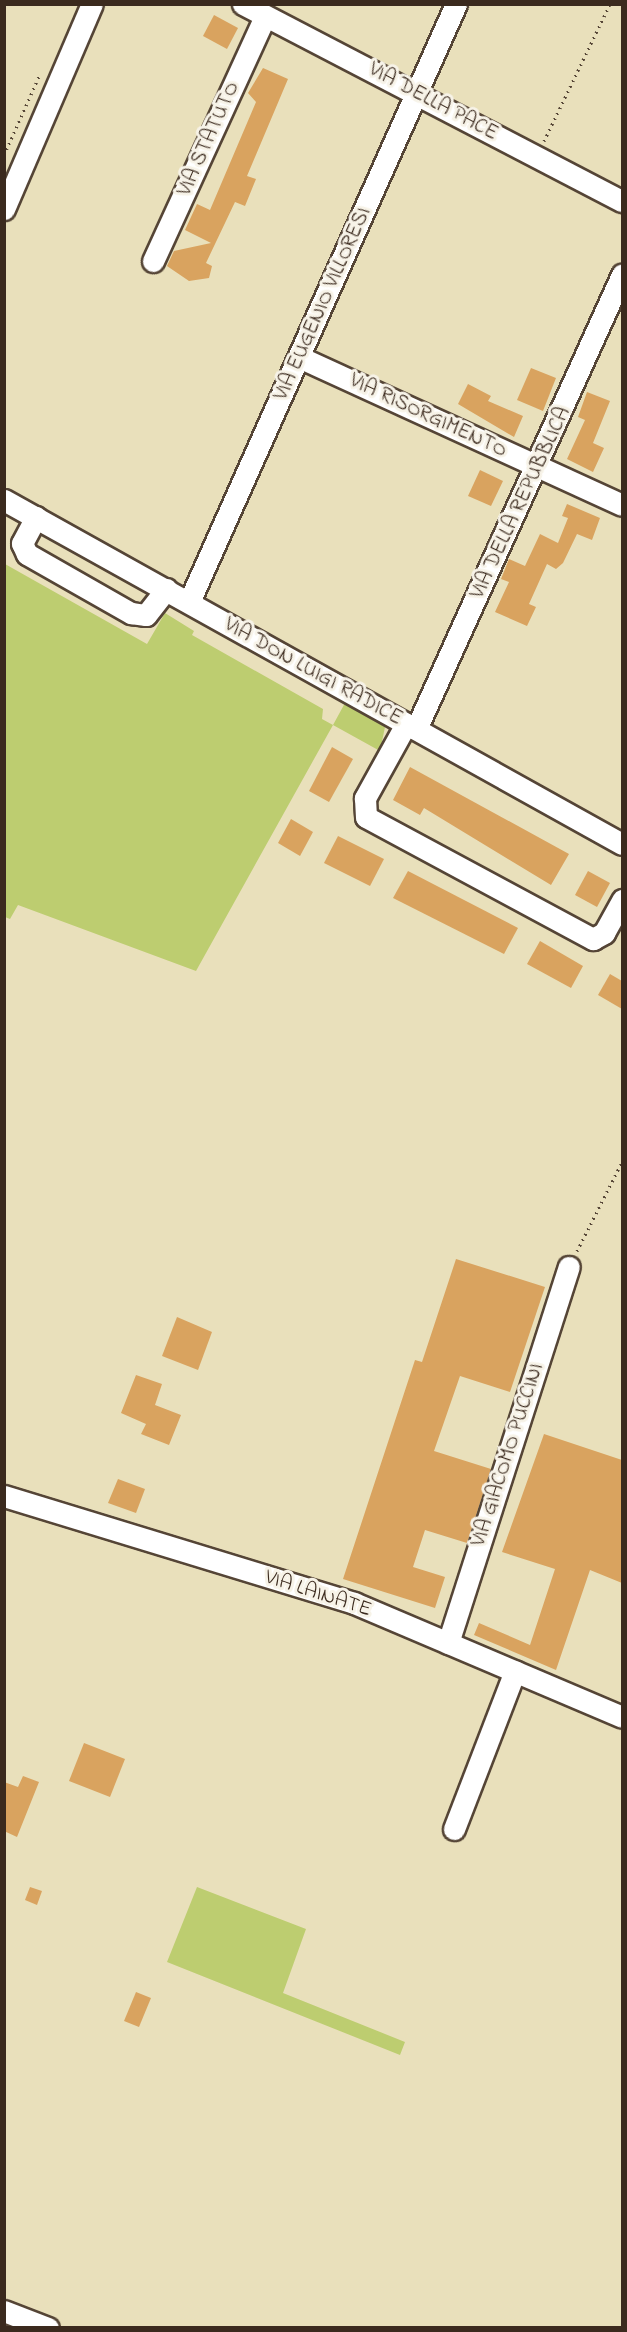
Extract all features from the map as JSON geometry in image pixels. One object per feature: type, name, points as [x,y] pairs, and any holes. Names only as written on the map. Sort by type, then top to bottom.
[{"type":"street","points":[[4,210],[92,4]]},
{"type":"street","name":"VIA DELLA PACE","points":[[243,4],[418,92],[622,201]]},
{"type":"street","name":"VIA EUGENIO VILLORESI","points":[[189,602],[456,4]]},
{"type":"street","name":"VIA STATUTO","points":[[153,261],[265,16]]},
{"type":"street","name":"VIA DELLA REPUBBLICA","points":[[622,275],[539,467],[411,727],[365,798],[366,817],[592,939],[604,933],[622,900]]},
{"type":"street","name":"VIA RISORGIMENTO","points":[[298,357],[622,505]]},
{"type":"street","name":"VIA DON LUIGI RADICE","points":[[4,500],[622,844]]},
{"type":"street","points":[[36,518],[22,543],[27,554],[131,613],[146,615],[166,589]]},
{"type":"street","name":"VIA GIACOMO PUCCINI","points":[[448,1643],[568,1267]]},
{"type":"street","name":"VIA LAINATE","points":[[4,1496],[354,1604],[622,1717]]},
{"type":"street","points":[[454,1829],[515,1671]]},
{"type":"street","points":[[4,2312],[48,2328]]},
{"type":"path","points":[[537,156],[610,4]]},
{"type":"path","points":[[4,155],[42,69]]},
{"type":"path","points":[[568,1267],[622,1162]]},
{"type":"green space","points":[[5,564],[147,644],[165,613],[194,631],[192,635],[323,709],[322,719],[333,725],[196,971],[18,905],[10,919],[5,917]]},
{"type":"green space","points":[[345,703],[385,727],[380,751],[333,725]]},
{"type":"green space","points":[[197,1887],[306,1929],[283,1993],[405,2042],[400,2055],[167,1962]]},
{"type":"building","points":[[214,15],[238,28],[227,49],[203,36]]},
{"type":"building","points":[[263,68],[288,79],[247,176],[256,179],[245,206],[235,202],[206,263],[212,266],[209,278],[189,281],[167,266],[174,251],[211,243],[185,230],[197,204],[210,210],[256,102],[248,93]]},
{"type":"building","points":[[531,368],[556,378],[543,411],[517,400]]},
{"type":"building","points":[[468,384],[491,396],[488,401],[523,416],[514,437],[458,404]]},
{"type":"building","points":[[587,392],[610,401],[593,443],[604,448],[593,472],[567,459],[585,420],[578,417]]},
{"type":"building","points":[[480,470],[503,481],[491,506],[468,496]]},
{"type":"building","points":[[567,504],[600,518],[592,540],[577,534],[563,563],[556,569],[547,564],[529,604],[536,607],[527,626],[495,612],[509,582],[501,579],[509,559],[525,566],[540,534],[558,543],[568,518],[562,516]]},
{"type":"building","points":[[332,747],[353,759],[329,802],[309,791]]},
{"type":"building","points":[[410,767],[569,854],[551,885],[424,808],[420,815],[393,800]]},
{"type":"building","points":[[291,819],[313,832],[300,856],[278,843]]},
{"type":"building","points":[[338,836],[384,859],[370,886],[324,863]]},
{"type":"building","points":[[408,871],[518,928],[504,954],[393,898]]},
{"type":"building","points":[[588,871],[610,883],[597,907],[575,895]]},
{"type":"building","points":[[540,941],[583,966],[571,988],[527,964]]},
{"type":"building","points":[[610,974],[622,981],[622,1009],[598,995]]},
{"type":"building","points":[[456,1259],[545,1287],[510,1392],[460,1376],[434,1451],[491,1469],[467,1543],[425,1530],[413,1567],[445,1577],[435,1608],[343,1579],[415,1360],[422,1362]]},
{"type":"building","points":[[177,1317],[212,1332],[198,1370],[162,1356]]},
{"type":"building","points":[[136,1375],[162,1384],[155,1405],[181,1415],[169,1445],[141,1434],[146,1424],[121,1413]]},
{"type":"building","points":[[544,1434],[622,1460],[622,1583],[590,1570],[556,1670],[474,1635],[479,1623],[530,1645],[555,1569],[502,1552]]},
{"type":"building","points":[[118,1479],[145,1489],[136,1513],[108,1503]]},
{"type":"building","points":[[84,1743],[125,1759],[110,1797],[69,1781]]},
{"type":"building","points":[[23,1776],[39,1782],[17,1837],[4,1831],[4,1782],[18,1787]]},
{"type":"building","points":[[30,1887],[42,1891],[37,1905],[25,1900]]},
{"type":"building","points":[[136,1992],[151,1998],[139,2027],[124,2021]]}]
